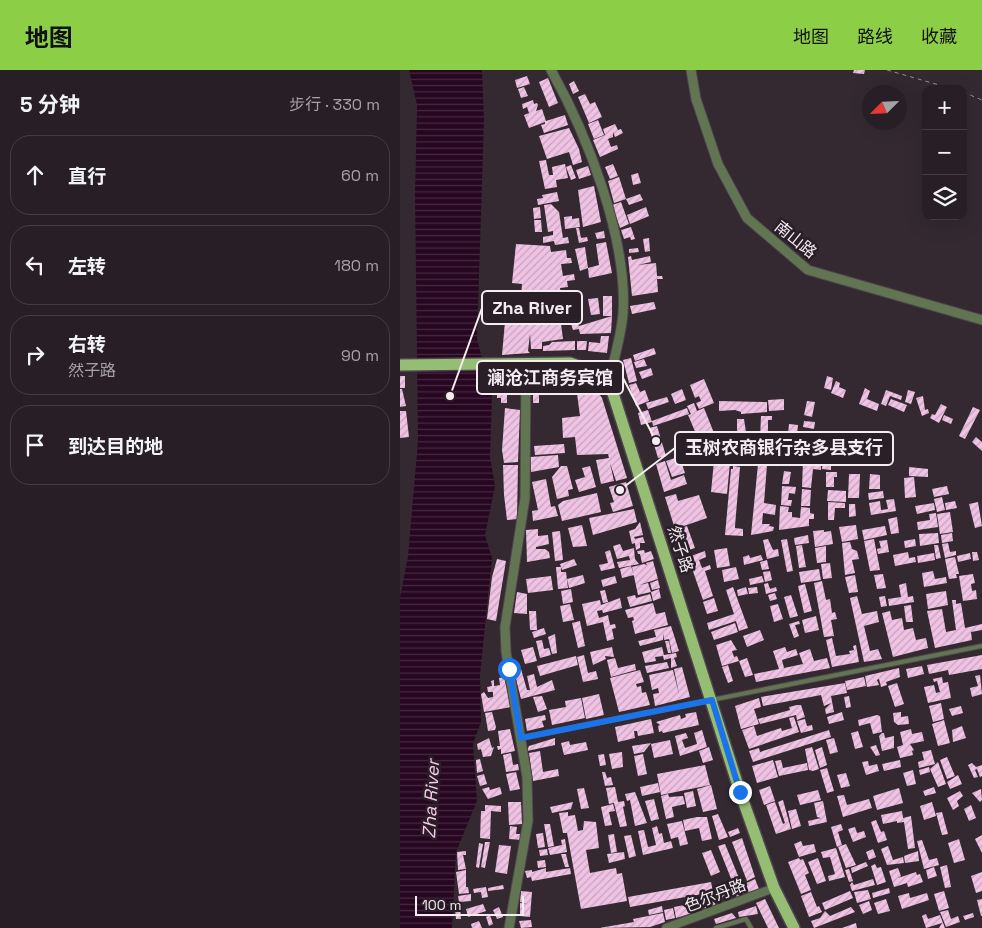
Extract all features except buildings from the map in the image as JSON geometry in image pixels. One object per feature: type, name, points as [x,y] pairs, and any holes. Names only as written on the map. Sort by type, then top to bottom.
[{"type":"main road","points":[[400,365],[570,363],[598,373],[609,381]]},
{"type":"main road","name":"然子路","points":[[609,381],[740,792],[774,888],[794,928]]},
{"type":"street","points":[[552,70],[601,179],[613,228],[621,276],[623,314],[609,381]]},
{"type":"street","name":"南山路","points":[[691,70],[696,99],[718,164],[747,218],[808,270],[982,320]]},
{"type":"street","points":[[509,928],[528,821],[527,777],[506,652],[505,627],[525,498],[521,364]]},
{"type":"street","name":"色尔丹路","points":[[666,928],[774,888]]},
{"type":"lane","points":[[521,738],[982,646]]},
{"type":"lane","points":[[716,928],[746,918],[751,928]]},
{"type":"path","points":[[887,70],[939,85]]},
{"type":"path","points":[[967,94],[982,100]]},
{"type":"water","points":[[409,70],[482,70],[484,119],[477,339],[492,396],[490,457],[495,486],[485,535],[492,558],[480,675],[481,722],[473,744],[477,801],[456,852],[452,928],[400,928],[400,598],[408,556],[418,441],[415,195],[417,105]]},
{"type":"place","name":"Zha River","points":[[450,396]]},
{"type":"place","name":"澜沧江商务宾馆","points":[[656,441]]},
{"type":"place","name":"玉树农商银行杂多县支行","points":[[620,490]]},
{"type":"route","points":[[509,669],[521,738],[712,700],[740,792]]}]
